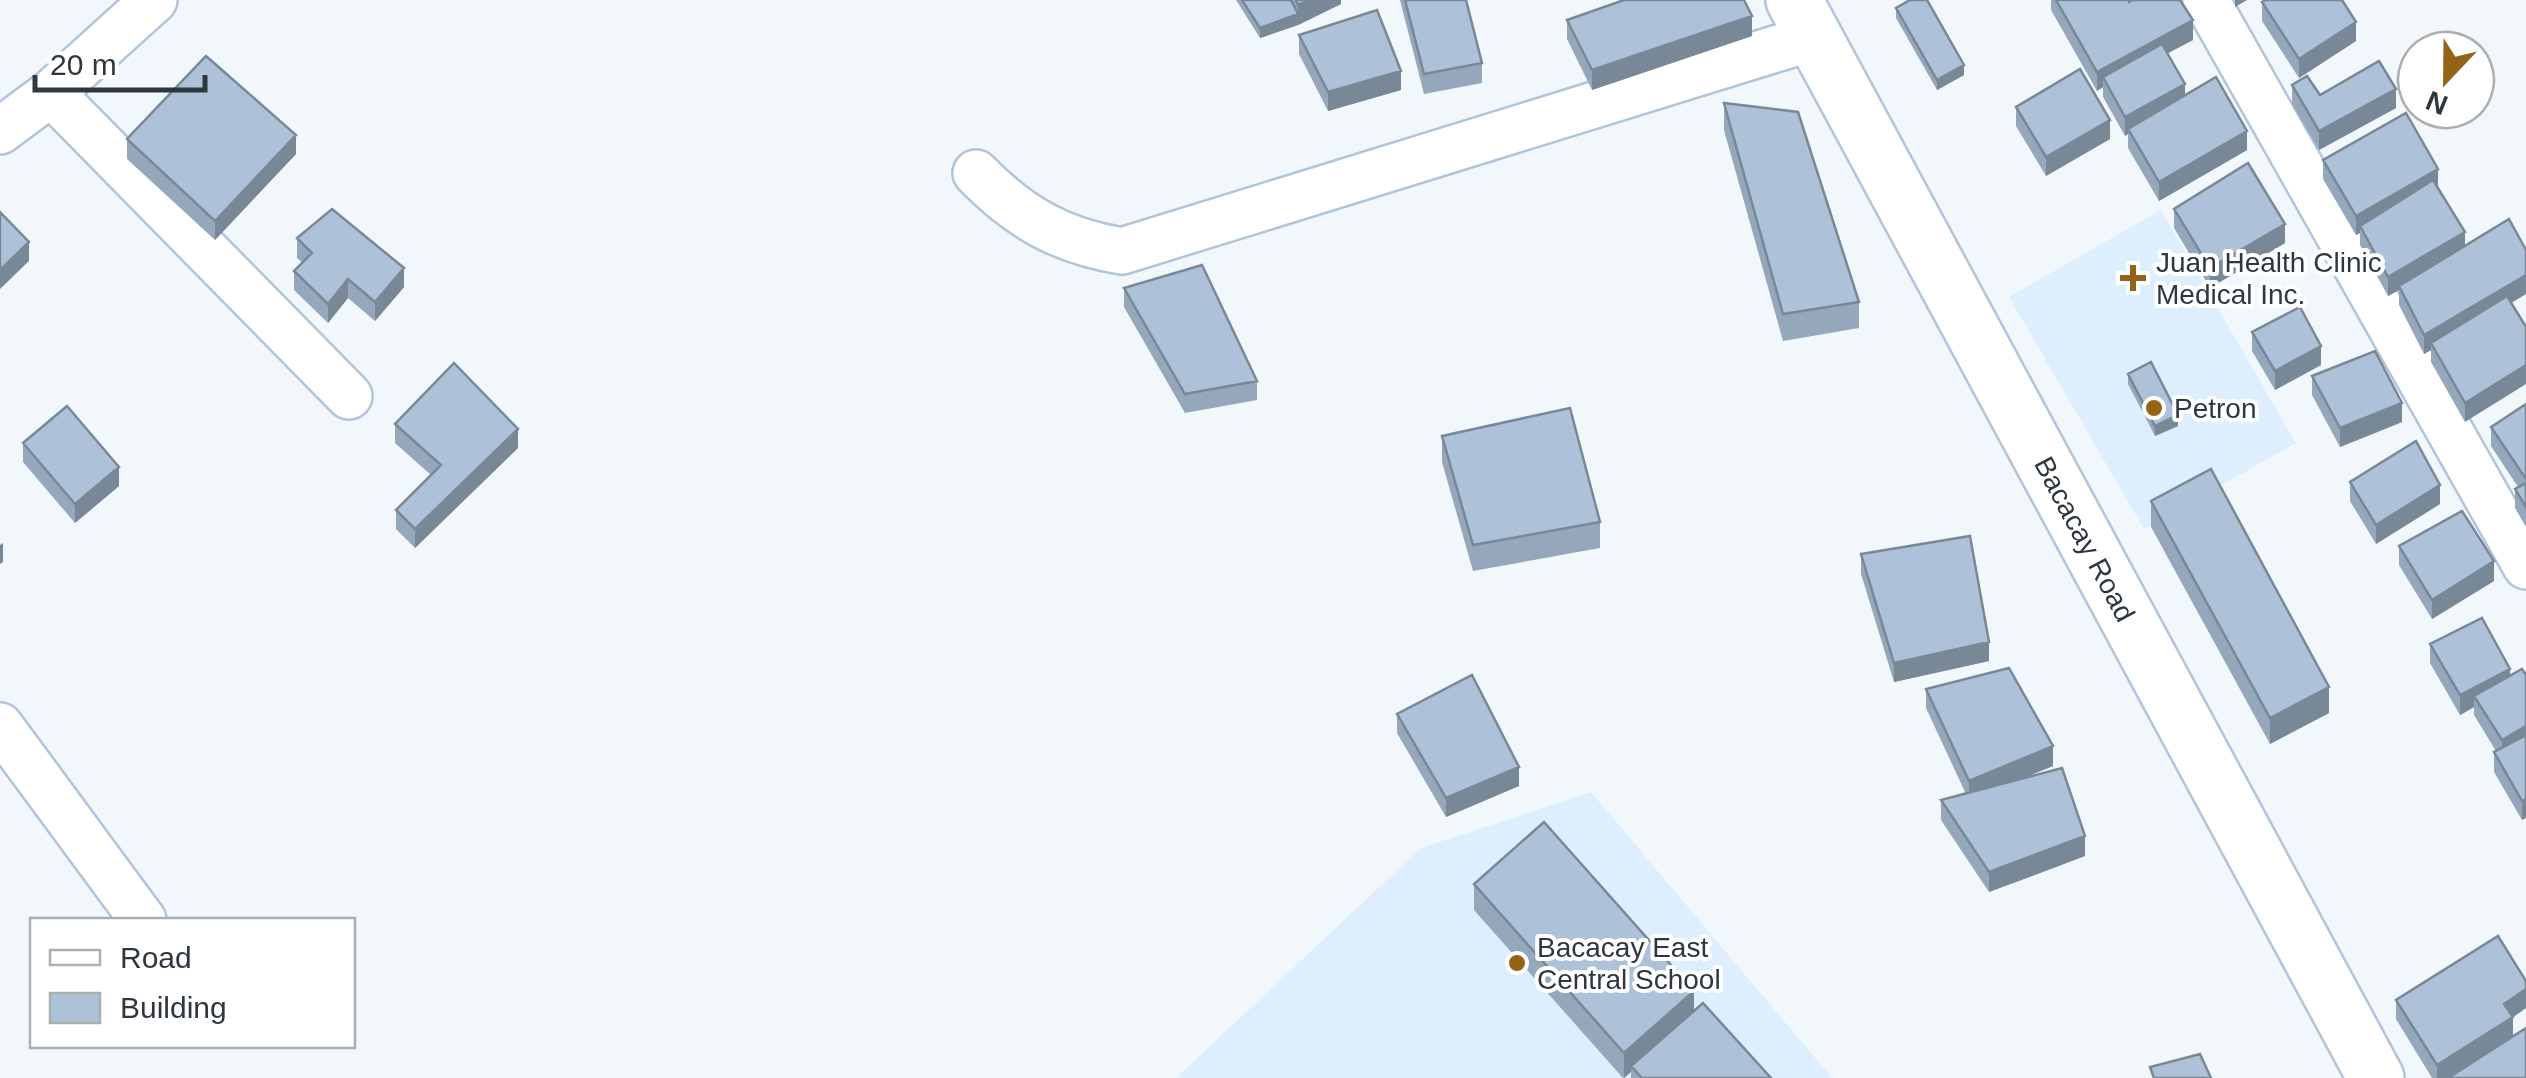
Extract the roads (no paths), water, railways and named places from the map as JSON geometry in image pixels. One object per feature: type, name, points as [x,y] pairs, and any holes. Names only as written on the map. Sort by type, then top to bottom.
[{"type":"main road","name":"Bacacay Road","points":[[1804,19],[2376,1078]]},
{"type":"street","points":[[0,131],[51,94],[154,0]]},
{"type":"street","points":[[2206,0],[2526,566]]},
{"type":"street","points":[[976,172],[1011,209],[1082,245],[1122,251],[1804,19]]},
{"type":"street","points":[[51,94],[349,396]]},
{"type":"street","points":[[0,726],[142,918]]},
{"type":"place","name":"Juan Health Clinic Medical Inc.","points":[[2133,278]]},
{"type":"place","name":"Petron","points":[[2154,408]]},
{"type":"place","name":"Bacacay East Central School","points":[[1517,963]]}]
